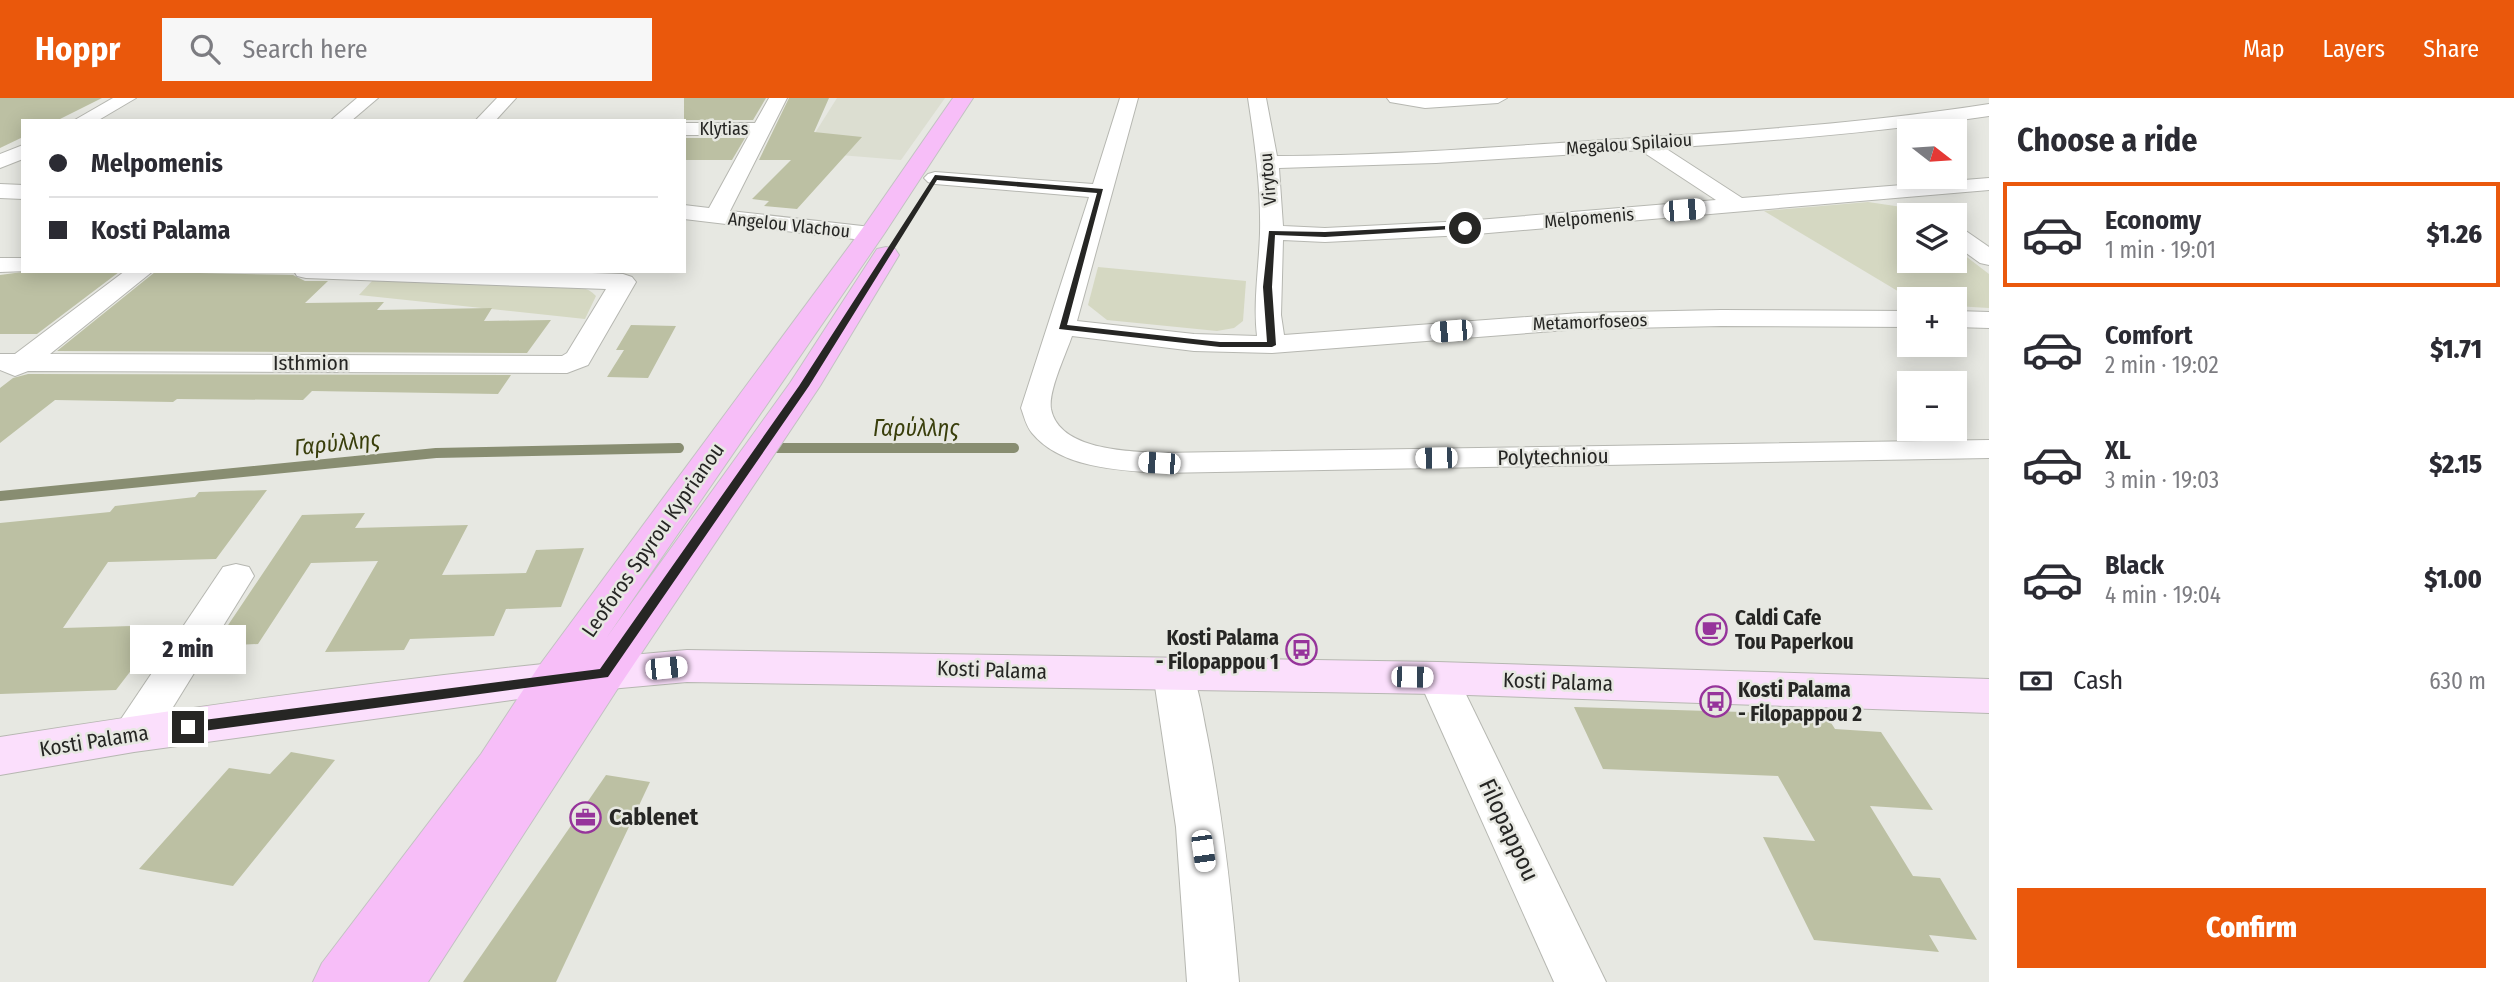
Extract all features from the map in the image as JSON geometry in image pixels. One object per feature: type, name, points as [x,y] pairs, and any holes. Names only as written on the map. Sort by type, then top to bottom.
[{"type":"main road","name":"Leoforos Spyrou Kyprianou","points":[[342,982],[498,768],[555,678],[871,234],[963,98]]},
{"type":"main road","name":"Leoforos Spyrou Kyprianou","points":[[395,982],[804,386],[982,98]]},
{"type":"street","points":[[86,119],[127,98]]},
{"type":"street","points":[[342,119],[369,98]]},
{"type":"street","points":[[486,119],[507,98]]},
{"type":"street","name":"Angelou Vlachou","points":[[778,98],[715,217],[871,234]]},
{"type":"street","name":"Polytechniou","points":[[1129,98],[1062,327],[1038,395],[1036,408],[1044,428],[1068,448],[1116,460],[1159,463],[1989,449]]},
{"type":"street","name":"Virytou","points":[[1257,98],[1268,162],[1272,233],[1268,287],[1272,345]]},
{"type":"street","points":[[1400,99],[1425,103],[1498,98]]},
{"type":"street","name":"Megalou Spilaiou","points":[[1268,162],[1346,162],[1645,144],[1914,122],[1989,110]]},
{"type":"street","name":"Klytias","points":[[686,129],[763,129]]},
{"type":"street","points":[[1645,144],[1739,206]]},
{"type":"street","points":[[0,162],[21,152]]},
{"type":"street","points":[[935,177],[1101,191]]},
{"type":"street","name":"Melpomenis","points":[[1272,233],[1325,235],[1465,228],[1989,184]]},
{"type":"street","points":[[0,191],[21,192]]},
{"type":"street","points":[[1895,193],[1910,203]]},
{"type":"street","points":[[686,212],[715,217]]},
{"type":"street","points":[[1967,242],[1989,257]]},
{"type":"street","points":[[0,265],[21,265]]},
{"type":"street","points":[[7,367],[138,273]]},
{"type":"street","name":"Isthmion","points":[[7,367],[567,365],[578,359],[623,282],[377,273]]},
{"type":"street","name":"Metamorfoseos","points":[[1062,327],[1220,344],[1272,345],[1344,341],[1531,323],[1763,317],[1897,319]]},
{"type":"street","points":[[1967,319],[1989,320]]},
{"type":"street","points":[[134,734],[236,576]]},
{"type":"street","name":"Kosti Palama","points":[[0,756],[134,734],[555,678],[687,666],[1438,678],[1989,696]]},
{"type":"street","points":[[1172,673],[1186,732],[1207,875],[1213,982]]},
{"type":"street","name":"Filopappou","points":[[1438,678],[1580,982]]},
{"type":"shaded area","points":[[837,98],[945,98],[901,160],[803,152]]},
{"type":"green space","points":[[1868,202],[1897,206],[1897,273],[1967,273],[1967,257],[1989,274],[1989,308],[1967,307],[1967,287],[1897,287],[1897,291],[1764,211]]},
{"type":"green space","points":[[1098,267],[1246,281],[1243,321],[1234,328],[1217,331],[1107,320],[1088,305]]},
{"type":"green space","points":[[372,281],[564,285],[585,289],[596,296],[585,319],[359,295]]},
{"type":"building","points":[[0,98],[102,98],[60,119],[21,119],[21,138],[0,148]]},
{"type":"building","points":[[684,98],[766,98],[753,120],[684,119]]},
{"type":"building","points":[[789,98],[829,98],[814,132],[862,137],[797,209],[764,206],[769,201],[752,199],[791,160],[759,160]]},
{"type":"building","points":[[686,138],[745,138],[732,160],[686,160]]},
{"type":"building","points":[[21,272],[118,273],[37,334],[0,334],[0,275]]},
{"type":"building","points":[[154,273],[293,275],[305,281],[328,281],[305,303],[384,302],[377,310],[492,308],[484,321],[551,320],[527,353],[57,351]]},
{"type":"building","points":[[631,325],[676,326],[648,378],[607,377],[624,350],[616,350]]},
{"type":"building","points":[[28,374],[511,375],[498,394],[312,391],[303,400],[55,400],[0,443],[0,388],[13,378]]},
{"type":"building","points":[[267,490],[216,559],[108,562],[63,628],[166,625],[116,690],[0,694],[0,523],[110,512],[115,506],[195,497],[199,492]]},
{"type":"building","points":[[365,513],[355,528],[468,525],[442,575],[526,573],[536,550],[584,548],[561,607],[506,609],[494,636],[410,639],[404,650],[325,652],[378,561],[311,563],[258,644],[214,646],[302,515]]},
{"type":"building","points":[[1574,707],[1743,712],[1828,718],[1835,729],[1881,732],[1933,810],[1870,806],[1913,876],[1940,878],[1977,940],[1929,935],[1939,952],[1814,940],[1763,837],[1815,841],[1778,776],[1603,769]]},
{"type":"building","points":[[291,752],[335,760],[233,886],[139,869],[229,768],[270,774]]},
{"type":"building","points":[[606,775],[650,782],[556,982],[463,982]]},
{"type":"waterway","name":"Γαρύλλης","points":[[0,496],[436,453],[679,448]]},
{"type":"waterway","name":"Γαρύλλης","points":[[776,448],[1014,448]]},
{"type":"place","name":"Caldi Cafe Tou Paperkou","points":[[1712,630]]},
{"type":"place","name":"Kosti Palama - Filopappou 1","points":[[1302,650]]},
{"type":"place","name":"Kosti Palama - Filopappou 2","points":[[1715,702]]},
{"type":"place","name":"Cablenet","points":[[586,817]]},
{"type":"route","points":[[188,727],[555,678],[604,674],[804,386],[935,177],[1101,191],[1062,327],[1220,344],[1272,345],[1268,287],[1272,233],[1325,235],[1465,228]]}]
